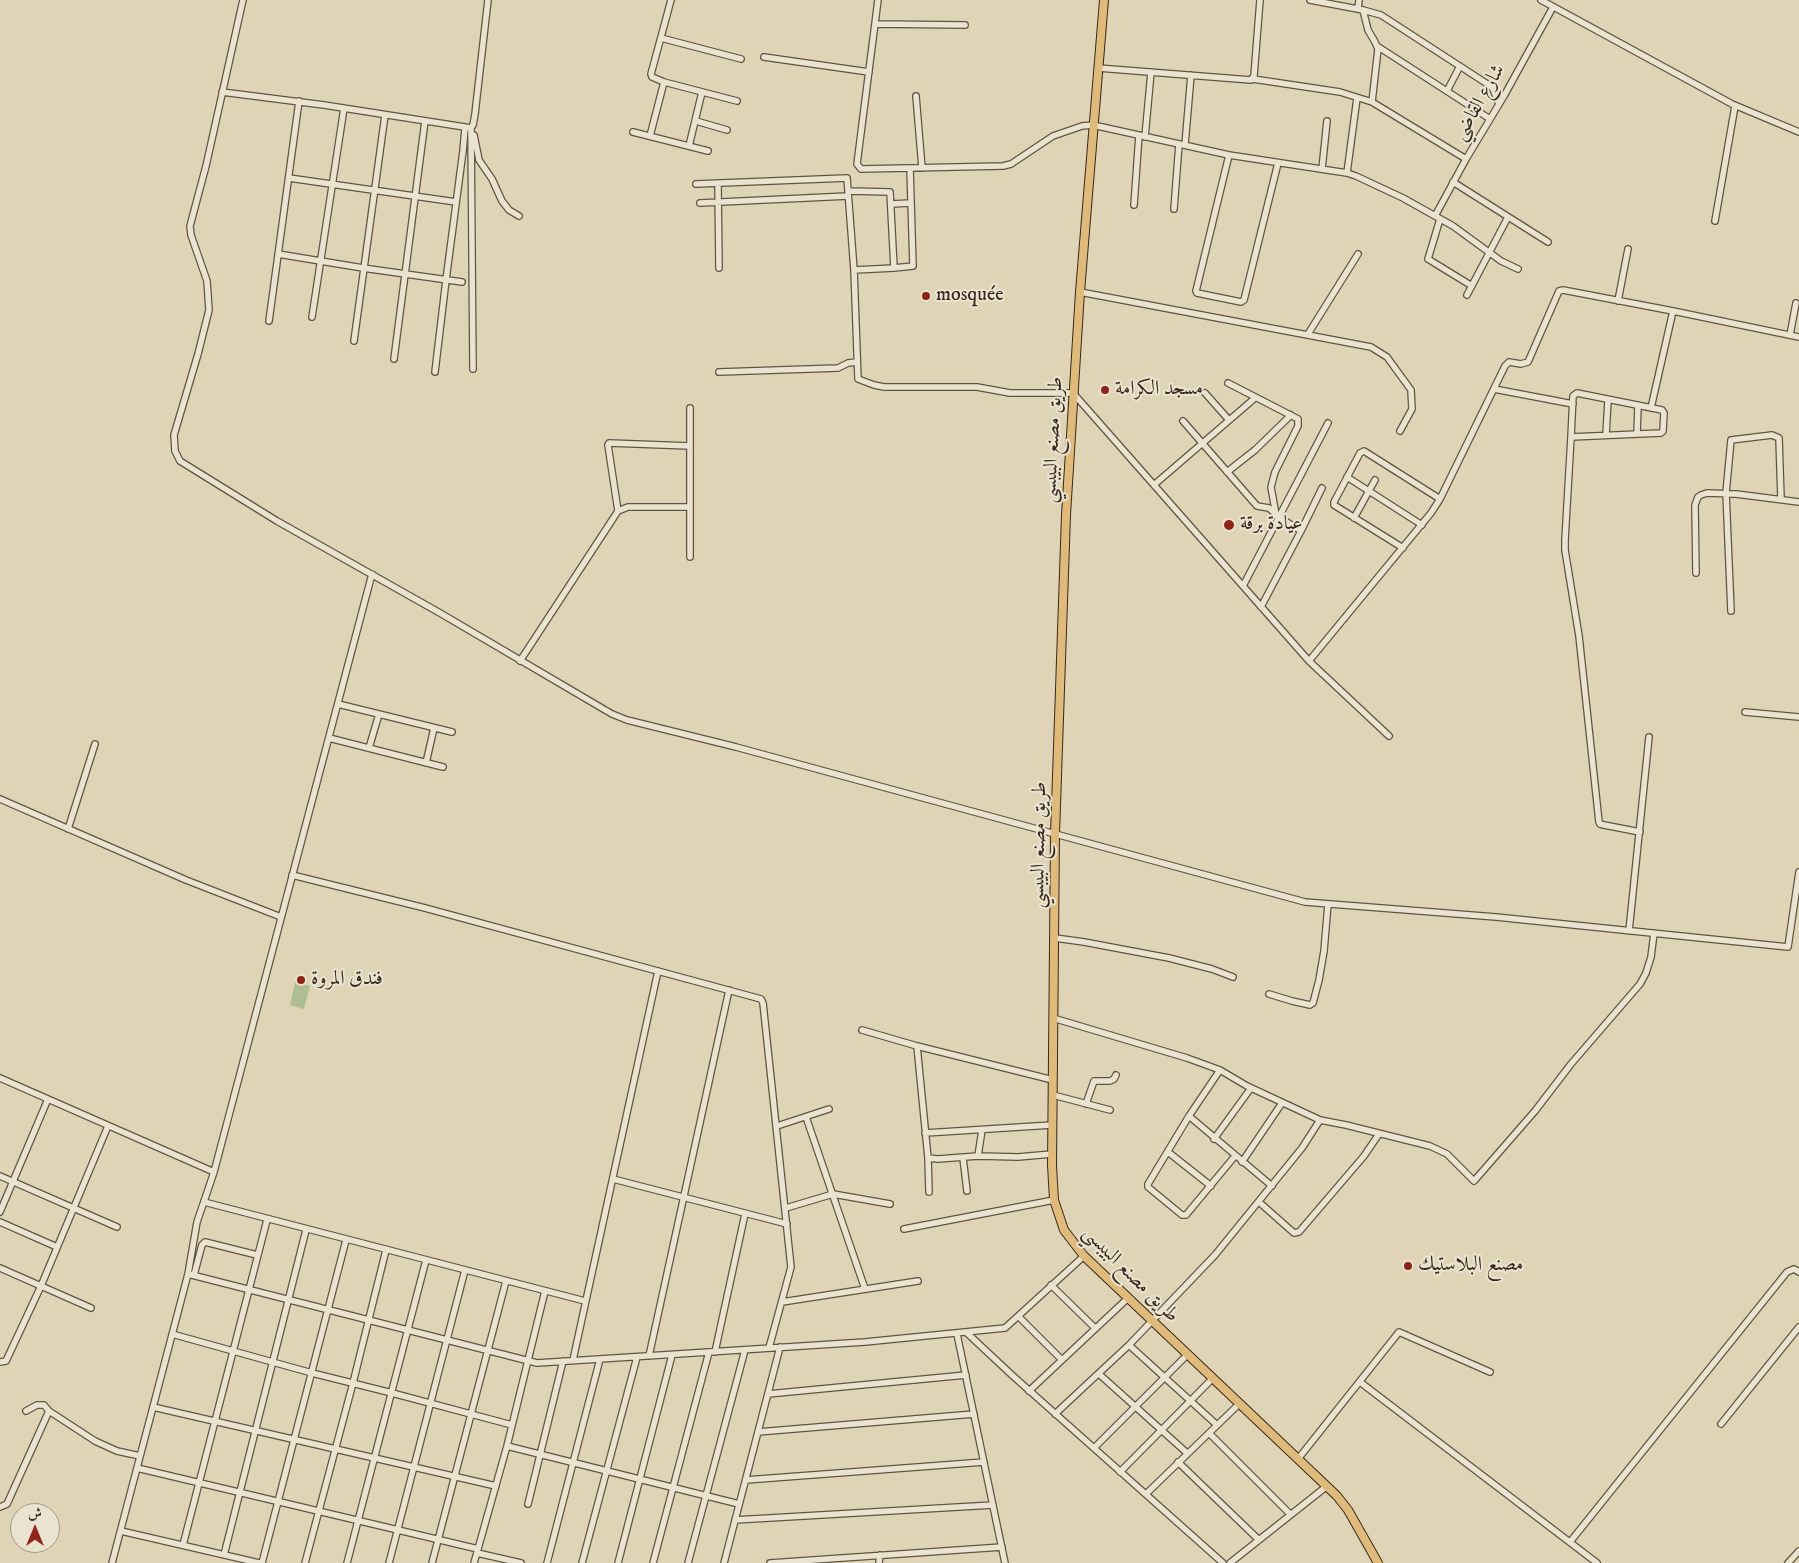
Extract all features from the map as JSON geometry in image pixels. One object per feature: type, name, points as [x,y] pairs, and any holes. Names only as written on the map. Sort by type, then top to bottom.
[{"type":"main road","name":"طريق مصنع البيبسي","points":[[1104,0],[1080,292],[1066,515],[1055,834],[1055,938],[1052,1018],[1052,1188],[1054,1200],[1064,1230],[1084,1256],[1327,1486],[1344,1505],[1378,1563]]},
{"type":"street","points":[[243,0],[190,229],[206,281],[209,310],[174,435],[175,451],[180,461],[184,466],[277,521],[372,574],[612,714],[627,720],[754,752],[1298,901],[1496,917],[1788,947],[1797,897],[1799,872]]},
{"type":"street","points":[[435,372],[463,151],[475,114],[488,0]]},
{"type":"street","points":[[671,0],[651,74],[654,80],[737,101]]},
{"type":"street","points":[[878,0],[858,164],[861,169],[1003,166],[1011,164],[1053,136],[1082,126],[1094,125],[1229,154],[1346,173],[1380,187],[1438,218],[1518,270]]},
{"type":"street","points":[[1253,79],[1260,0]]},
{"type":"street","points":[[1310,0],[1361,9],[1380,15],[1492,87],[1499,104]]},
{"type":"street","points":[[1358,0],[1368,30],[1377,46],[1490,119]]},
{"type":"street","points":[[1541,0],[1735,106],[1799,132]]},
{"type":"street","name":"شارع القاضي","points":[[1472,286],[1428,259],[1438,218],[1453,182],[1553,7]]},
{"type":"street","points":[[875,24],[965,25]]},
{"type":"street","points":[[661,38],[741,59]]},
{"type":"street","points":[[1372,102],[1377,46]]},
{"type":"street","points":[[764,57],[869,72]]},
{"type":"street","points":[[1446,91],[1460,66]]},
{"type":"street","points":[[1098,68],[1253,79],[1340,92],[1372,102],[1466,159]]},
{"type":"street","points":[[1146,137],[1151,72]]},
{"type":"street","points":[[1174,209],[1191,75]]},
{"type":"street","points":[[650,136],[664,82]]},
{"type":"street","points":[[222,92],[299,101],[469,130],[474,135],[478,157],[492,179],[502,201],[509,210],[519,216]]},
{"type":"street","points":[[689,146],[702,92]]},
{"type":"street","points":[[916,96],[922,168]]},
{"type":"street","points":[[1346,173],[1357,98]]},
{"type":"street","points":[[269,321],[299,101]]},
{"type":"street","points":[[1715,221],[1735,106]]},
{"type":"street","points":[[312,317],[322,262],[344,108]]},
{"type":"street","points":[[354,341],[373,190],[385,115]]},
{"type":"street","points":[[394,359],[425,121]]},
{"type":"street","points":[[696,121],[727,130]]},
{"type":"street","points":[[1322,169],[1327,121]]},
{"type":"street","points":[[469,130],[473,368]]},
{"type":"street","points":[[633,132],[708,151]]},
{"type":"street","points":[[1134,205],[1139,135]]},
{"type":"street","points":[[1229,154],[1196,291],[1197,293],[1241,302],[1244,300],[1278,163]]},
{"type":"street","points":[[470,158],[478,157]]},
{"type":"street","points":[[854,270],[911,267],[914,264],[910,168]]},
{"type":"street","points":[[696,184],[845,177],[848,179],[854,270],[857,362],[860,380],[884,387],[977,386],[1010,393],[1073,392],[1309,661],[1388,736]]},
{"type":"street","points":[[289,178],[456,202]]},
{"type":"street","points":[[1453,182],[1548,242]]},
{"type":"street","points":[[718,183],[719,268]]},
{"type":"street","points":[[700,203],[887,191],[891,194],[894,268]]},
{"type":"street","points":[[891,204],[911,203]]},
{"type":"street","points":[[1467,295],[1508,217]]},
{"type":"street","points":[[1618,300],[1628,249]]},
{"type":"street","points":[[278,254],[462,282]]},
{"type":"street","points":[[1308,334],[1358,254]]},
{"type":"street","points":[[1309,661],[1422,526],[1440,499],[1507,363],[1521,364],[1528,362],[1559,291],[1618,300],[1799,337]]},
{"type":"street","points":[[1080,292],[1366,345],[1376,349],[1387,357],[1412,390],[1412,409],[1400,430]]},
{"type":"street","points":[[1790,335],[1796,303]]},
{"type":"street","points":[[1651,408],[1673,311]]},
{"type":"street","points":[[719,372],[838,368],[848,363],[857,362]]},
{"type":"street","points":[[1228,383],[1291,415],[1299,423],[1275,472],[1271,487],[1278,516]]},
{"type":"street","points":[[1494,389],[1573,404]]},
{"type":"street","points":[[1205,393],[1229,420]]},
{"type":"street","points":[[1571,437],[1661,433],[1663,431],[1664,413],[1662,410],[1577,393],[1573,396],[1573,404],[1571,437],[1566,550],[1579,636],[1599,822],[1604,825],[1640,832]]},
{"type":"street","points":[[1155,484],[1255,398]]},
{"type":"street","points":[[1606,435],[1608,400]]},
{"type":"street","points":[[1637,434],[1638,406]]},
{"type":"street","points":[[690,408],[690,557]]},
{"type":"street","points":[[1227,472],[1254,450],[1291,415]]},
{"type":"street","points":[[1183,421],[1257,506],[1266,507],[1301,531]]},
{"type":"street","points":[[1243,586],[1328,423]]},
{"type":"street","points":[[1732,611],[1726,493],[1731,440],[1776,436],[1780,443],[1781,499]]},
{"type":"street","points":[[618,511],[609,443],[690,446]]},
{"type":"street","points":[[1402,548],[1334,504],[1360,453],[1364,451],[1440,499]]},
{"type":"street","points":[[1347,477],[1422,526]]},
{"type":"street","points":[[1354,518],[1375,480]]},
{"type":"street","points":[[1260,607],[1322,488]]},
{"type":"street","points":[[1696,573],[1696,501],[1701,495],[1726,493],[1799,502]]},
{"type":"street","points":[[520,661],[618,511],[628,507],[690,507]]},
{"type":"street","points":[[191,1274],[197,1222],[214,1172],[372,574]]},
{"type":"street","points":[[338,704],[452,732]]},
{"type":"street","points":[[1745,712],[1799,717]]},
{"type":"street","points":[[369,748],[379,714]]},
{"type":"street","points":[[426,763],[434,728]]},
{"type":"street","points":[[1629,930],[1648,737]]},
{"type":"street","points":[[329,738],[443,767]]},
{"type":"street","points":[[68,829],[95,744]]},
{"type":"street","points":[[0,799],[186,880],[281,916]]},
{"type":"street","points":[[292,875],[425,908],[757,997],[763,1001],[791,1267],[769,1348]]},
{"type":"street","points":[[1269,994],[1292,1001],[1313,1004],[1322,961],[1328,904]]},
{"type":"street","points":[[1052,1018],[1187,1058],[1220,1070],[1251,1088],[1320,1120],[1415,1141],[1446,1154],[1474,1181],[1535,1111],[1570,1064],[1640,984],[1646,973],[1654,933]]},
{"type":"street","points":[[1055,938],[1169,958],[1212,969],[1233,977]]},
{"type":"street","points":[[573,1360],[658,971]]},
{"type":"street","points":[[649,1356],[729,990]]},
{"type":"street","points":[[862,1030],[917,1046],[1053,1080]]},
{"type":"street","points":[[917,1046],[924,1133],[928,1158],[929,1192]]},
{"type":"street","points":[[1220,1070],[1189,1116],[1148,1184],[1150,1189],[1164,1202],[1182,1215],[1186,1215],[1235,1156]]},
{"type":"street","points":[[1086,1104],[1094,1081],[1112,1080],[1116,1075]]},
{"type":"street","points":[[0,1078],[214,1172]]},
{"type":"street","points":[[1214,1139],[1251,1088]]},
{"type":"street","points":[[1053,1095],[1110,1110]]},
{"type":"street","points":[[0,1212],[48,1100]]},
{"type":"street","points":[[1242,1162],[1282,1103]]},
{"type":"street","points":[[777,1126],[828,1109]]},
{"type":"street","points":[[1189,1116],[1272,1186]]},
{"type":"street","points":[[806,1117],[865,1289]]},
{"type":"street","points":[[1055,1414],[1129,1345],[1215,1255],[1302,1148],[1320,1120]]},
{"type":"street","points":[[924,1133],[1052,1125]]},
{"type":"street","points":[[0,1362],[6,1361],[108,1126]]},
{"type":"street","points":[[978,1156],[982,1130]]},
{"type":"street","points":[[1258,1202],[1294,1233],[1299,1232],[1364,1156],[1379,1134]]},
{"type":"street","points":[[1168,1152],[1211,1186]]},
{"type":"street","points":[[928,1158],[978,1156],[1018,1158],[1052,1154]]},
{"type":"street","points":[[963,1158],[967,1191]]},
{"type":"street","points":[[0,1176],[117,1227]]},
{"type":"street","points":[[613,1179],[787,1224]]},
{"type":"street","points":[[786,1208],[833,1194],[890,1204]]},
{"type":"street","points":[[904,1229],[1054,1200]]},
{"type":"street","points":[[204,1202],[267,1220],[585,1301]]},
{"type":"street","points":[[653,1563],[712,1352],[745,1214]]},
{"type":"street","points":[[183,1545],[267,1220]]},
{"type":"street","points":[[0,1222],[57,1247]]},
{"type":"street","points":[[224,1555],[306,1230]]},
{"type":"street","points":[[121,1531],[260,1563],[346,1240]]},
{"type":"street","points":[[112,1563],[172,1334],[202,1245],[205,1242],[257,1255]]},
{"type":"street","points":[[305,1563],[386,1250]]},
{"type":"street","points":[[191,1274],[487,1352],[537,1363],[780,1348],[957,1334],[1005,1328],[1084,1256]]},
{"type":"street","points":[[347,1563],[426,1260]]},
{"type":"street","points":[[0,1268],[91,1308]]},
{"type":"street","points":[[1570,1542],[1786,1272],[1794,1269],[1799,1272]]},
{"type":"street","points":[[390,1563],[465,1270]]},
{"type":"street","points":[[432,1563],[506,1280]]},
{"type":"street","points":[[782,1302],[918,1281]]},
{"type":"street","points":[[1051,1285],[1095,1328]]},
{"type":"street","points":[[474,1563],[507,1446],[545,1291]]},
{"type":"street","points":[[1029,1391],[1128,1298]]},
{"type":"street","points":[[1019,1317],[1061,1359]]},
{"type":"street","points":[[1721,1424],[1799,1327]]},
{"type":"street","points":[[967,1332],[1029,1391],[1223,1563]]},
{"type":"street","points":[[1298,1459],[1399,1332],[1490,1372]]},
{"type":"street","points":[[172,1334],[233,1352],[512,1425]]},
{"type":"street","points":[[957,1334],[1005,1563]]},
{"type":"street","points":[[1129,1345],[1217,1425]]},
{"type":"street","points":[[724,1563],[780,1348]]},
{"type":"street","points":[[688,1563],[745,1350]]},
{"type":"street","points":[[618,1563],[672,1354]]},
{"type":"street","points":[[1094,1448],[1187,1355]]},
{"type":"street","points":[[582,1563],[637,1357]]},
{"type":"street","points":[[547,1563],[600,1359]]},
{"type":"street","points":[[528,1504],[563,1361]]},
{"type":"street","points":[[1099,1374],[1187,1453]]},
{"type":"street","points":[[768,1394],[966,1375]]},
{"type":"street","points":[[1120,1472],[1213,1378]]},
{"type":"street","points":[[1360,1382],[1597,1563]]},
{"type":"street","points":[[26,1411],[40,1404],[46,1406],[49,1411],[102,1444],[117,1451],[140,1456]]},
{"type":"street","points":[[1146,1494],[1239,1404]]},
{"type":"street","points":[[153,1407],[496,1486]]},
{"type":"street","points":[[0,1507],[7,1504],[49,1411]]},
{"type":"street","points":[[758,1432],[974,1414]]},
{"type":"street","points":[[1208,1433],[1290,1514]]},
{"type":"street","points":[[507,1446],[740,1504]]},
{"type":"street","points":[[746,1480],[984,1462]]},
{"type":"street","points":[[1178,1462],[1259,1540]]},
{"type":"street","points":[[137,1468],[438,1539],[521,1563]]},
{"type":"street","points":[[1230,1563],[1327,1486]]},
{"type":"street","points":[[735,1520],[993,1505]]},
{"type":"street","points":[[770,1563],[1002,1547]]},
{"type":"street","points":[[1788,1563],[1799,1551]]},
{"type":"street","points":[[879,1563],[880,1555]]},
{"type":"green space","points":[[295,982],[310,986],[304,1009],[290,1005]]},
{"type":"place","name":"mosquée","points":[[926,296]]},
{"type":"place","name":"مسجد الكرامة","points":[[1105,390]]},
{"type":"place","name":"عيادة برقة","points":[[1229,525]]},
{"type":"place","name":"فندق المروة","points":[[301,980]]},
{"type":"place","name":"مصنع البلاستيك","points":[[1408,1266]]}]
